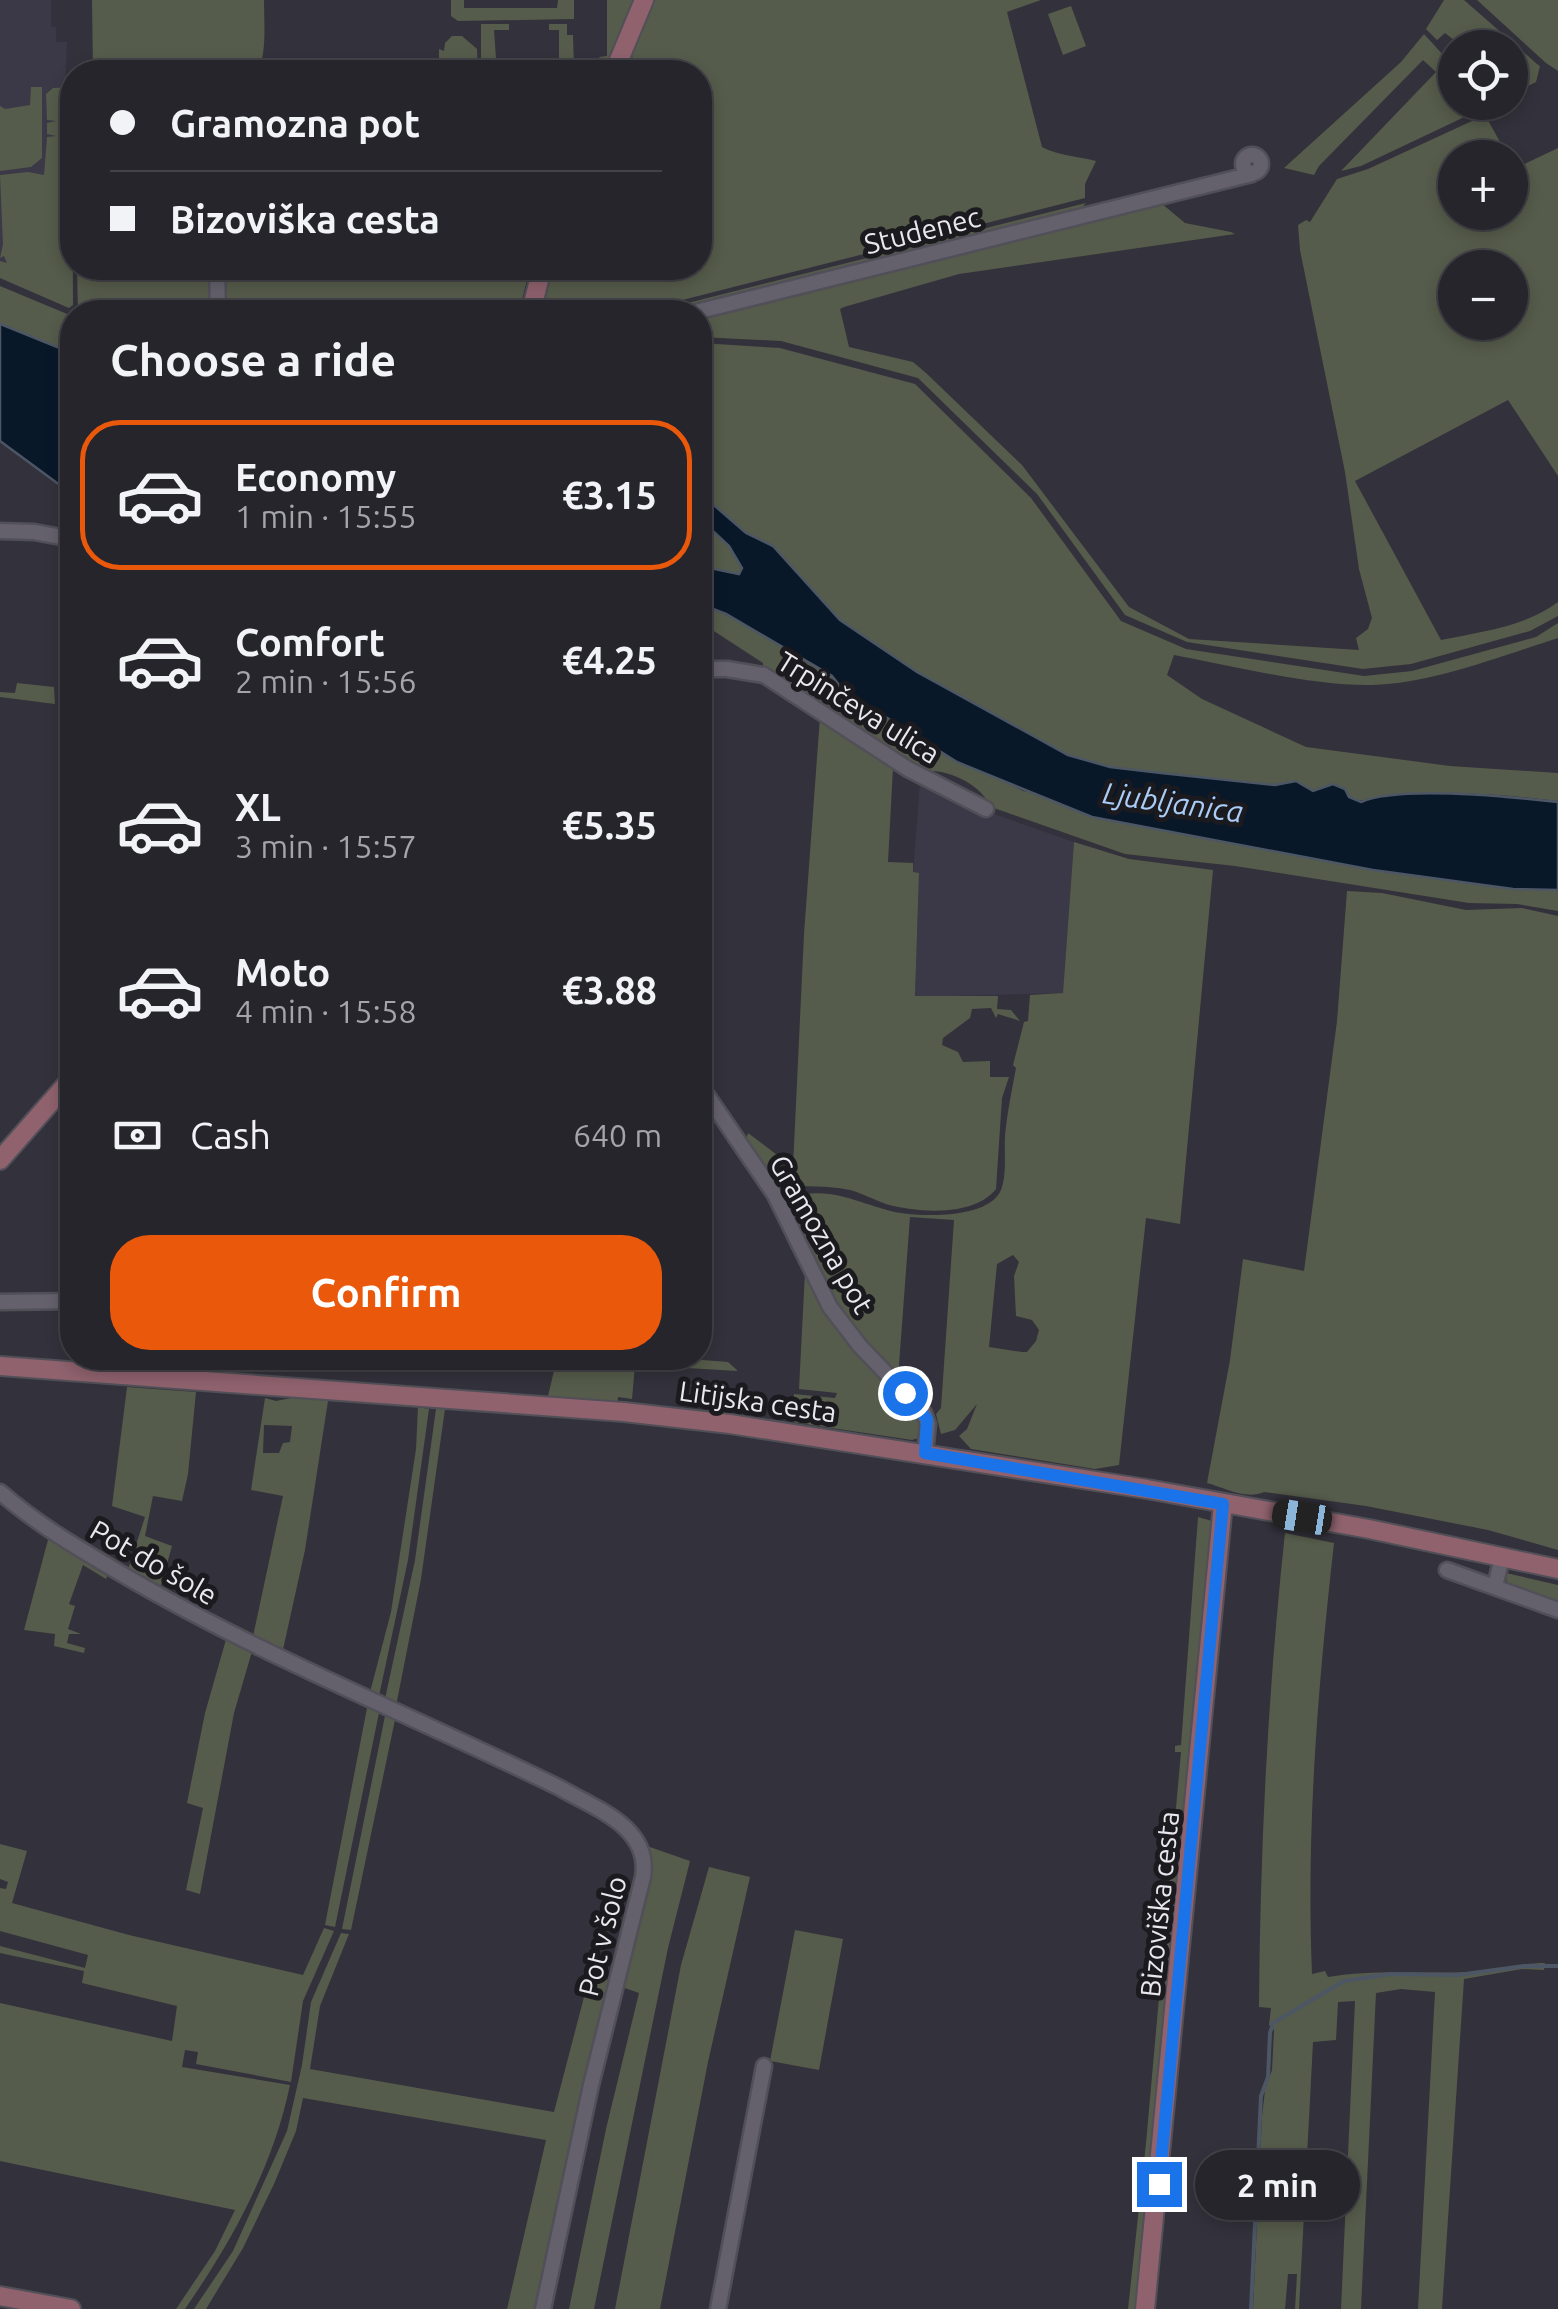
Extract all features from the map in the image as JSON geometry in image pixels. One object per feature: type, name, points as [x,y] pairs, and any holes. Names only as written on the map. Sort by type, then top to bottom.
[{"type":"main road","points":[[619,60],[644,0]]},
{"type":"main road","points":[[0,1160],[60,1092]]},
{"type":"main road","name":"Litijska cesta","points":[[0,1366],[656,1415],[925,1453],[1369,1528],[1558,1569]]},
{"type":"main road","name":"Bizoviška cesta","points":[[1145,2309],[1223,1504]]},
{"type":"main road","points":[[9,2301],[71,2309]]},
{"type":"street","name":"Studenec","points":[[712,308],[1160,196],[1178,184],[1248,170]]},
{"type":"street","points":[[0,531],[60,537]]},
{"type":"street","name":"Trpinčeva ulica","points":[[712,669],[764,675],[908,769],[986,808]]},
{"type":"street","name":"Gramozna pot","points":[[712,1103],[775,1195],[830,1307],[860,1346],[924,1413],[928,1424],[925,1453]]},
{"type":"street","points":[[0,1302],[60,1300]]},
{"type":"street","name":"Pot do šole","points":[[0,1492],[77,1547],[154,1594],[292,1662]]},
{"type":"street","points":[[1495,1587],[1502,1557]]},
{"type":"street","points":[[1447,1570],[1558,1610]]},
{"type":"street","name":"Pot v šolo","points":[[292,1662],[560,1788],[631,1831],[644,1852],[643,1876],[591,2085],[543,2309]]},
{"type":"street","points":[[718,2309],[764,2066]]},
{"type":"shaded area","points":[[0,0],[51,0],[51,27],[56,27],[56,42],[67,42],[66,60],[60,60],[60,280],[68,280],[69,300],[60,300],[60,304],[0,278]]},
{"type":"shaded area","points":[[920,781],[960,802],[1074,842],[1063,993],[915,997],[919,873],[913,873]]},
{"type":"green space","points":[[92,0],[264,0],[262,60],[93,60]]},
{"type":"green space","points":[[451,0],[464,0],[464,8],[557,8],[558,0],[574,0],[574,19],[458,21],[451,16]]},
{"type":"green space","points":[[607,0],[634,0],[610,60],[599,57],[607,56]]},
{"type":"green space","points":[[653,0],[1041,0],[1007,12],[1042,147],[1096,161],[1085,184],[1085,198],[682,300],[546,300],[550,280],[712,280],[712,60],[633,60]]},
{"type":"green space","points":[[1444,0],[1464,0],[1499,30],[1438,30],[1437,40],[1426,29]]},
{"type":"green space","points":[[1477,0],[1558,0],[1558,71],[1528,47],[1528,30],[1510,30]]},
{"type":"green space","points":[[1071,6],[1086,46],[1063,55],[1048,14]]},
{"type":"green space","points":[[481,24],[509,24],[509,30],[494,30],[496,59],[559,59],[559,30],[549,30],[549,24],[567,24],[567,35],[573,35],[574,60],[481,60]]},
{"type":"green space","points":[[1424,34],[1438,49],[1438,120],[1458,120],[1361,166],[1341,171],[1436,72],[1423,60],[1314,175],[1284,168],[1401,62]]},
{"type":"green space","points":[[452,36],[462,36],[477,49],[477,60],[439,60],[439,49],[444,51]]},
{"type":"green space","points":[[1528,56],[1540,66],[1536,82],[1528,86]]},
{"type":"green space","points":[[31,87],[42,87],[42,158],[31,167],[0,171],[0,106],[5,109],[30,105]]},
{"type":"green space","points":[[60,88],[60,280],[73,280],[73,300],[60,300],[60,304],[0,278],[0,261],[7,263],[4,256],[0,258],[0,175],[44,175],[47,137],[56,136],[47,134],[47,123],[56,121],[47,120],[46,94]]},
{"type":"green space","points":[[1474,120],[1488,120],[1499,140],[1438,140],[1438,230],[1528,230],[1528,162],[1558,148],[1558,476],[1508,400],[1355,481],[1441,640],[1517,623],[1558,602],[1558,616],[1530,631],[1411,664],[1363,669],[1187,642],[1125,615],[1037,494],[918,378],[781,341],[712,338],[712,313],[1161,203],[1185,223],[1231,232],[1235,234],[959,274],[844,307],[840,309],[849,347],[913,362],[926,373],[1022,465],[1129,607],[1189,639],[1359,650],[1356,638],[1368,629],[1372,618],[1359,569],[1345,472],[1300,250],[1298,225],[1310,222],[1337,179],[1368,169]]},
{"type":"green space","points":[[1086,203],[1078,212],[712,304],[712,300],[700,300]]},
{"type":"green space","points":[[77,280],[212,280],[212,300],[78,300]]},
{"type":"green space","points":[[221,280],[527,280],[522,300],[222,300]]},
{"type":"green space","points":[[0,286],[60,311],[60,348],[0,324]]},
{"type":"green space","points":[[712,344],[780,348],[915,384],[1031,498],[1121,621],[1186,649],[1364,676],[1412,671],[1536,637],[1558,623],[1558,638],[1418,680],[1372,685],[1324,682],[1174,655],[1167,675],[1202,699],[1306,747],[1450,766],[1558,773],[1558,801],[1450,793],[1359,800],[1334,784],[1313,791],[1296,781],[1275,785],[1161,773],[1110,767],[1068,755],[917,672],[840,620],[773,546],[746,533],[712,503]]},
{"type":"green space","points":[[712,529],[732,550],[742,574],[712,568]]},
{"type":"green space","points":[[712,609],[832,676],[843,690],[948,752],[1023,791],[1558,879],[1558,911],[1517,904],[1469,903],[1235,866],[1125,854],[991,807],[980,791],[962,779],[923,771],[764,671],[763,663],[712,630]]},
{"type":"green space","points":[[17,683],[54,687],[55,704],[0,697],[0,692],[15,693]]},
{"type":"green space","points":[[820,717],[893,767],[888,862],[913,863],[913,872],[919,873],[915,996],[998,996],[997,1009],[1011,1010],[1020,1021],[998,1014],[996,1018],[991,1008],[972,1009],[970,1018],[943,1038],[942,1045],[958,1052],[963,1062],[990,1061],[990,1077],[1009,1077],[1002,1098],[996,1189],[974,1204],[945,1210],[914,1209],[886,1204],[842,1188],[780,1186],[746,1141],[748,1133],[793,1167]]},
{"type":"green space","points":[[1074,842],[1129,859],[1213,870],[1180,1224],[1146,1218],[1119,1465],[1095,1469],[971,1449],[959,1436],[967,1429],[977,1404],[955,1430],[941,1434],[936,1414],[941,1408],[954,1220],[910,1217],[898,1378],[832,1300],[788,1205],[789,1200],[818,1193],[901,1213],[940,1215],[971,1211],[994,1199],[1004,1177],[1006,1127],[1016,1068],[1013,1065],[1024,1022],[1028,1021],[1030,995],[1063,993]],"holes":[[[1013,1255],[1019,1262],[1014,1276],[1016,1316],[1032,1320],[1039,1330],[1027,1352],[989,1347],[997,1264]]]},
{"type":"green space","points":[[1347,891],[1382,893],[1466,910],[1522,908],[1558,916],[1558,1550],[1488,1530],[1366,1506],[1264,1492],[1243,1494],[1207,1483],[1230,1360],[1243,1259],[1304,1271],[1337,1021]]},
{"type":"green space","points":[[805,1272],[827,1312],[922,1417],[921,1437],[912,1440],[792,1422],[794,1394],[835,1398],[837,1393],[799,1389]]},
{"type":"green space","points":[[712,1361],[728,1362],[738,1371],[712,1369]]},
{"type":"green space","points":[[554,1370],[635,1370],[632,1399],[618,1397],[617,1405],[548,1396]]},
{"type":"green space","points":[[127,1387],[196,1392],[182,1501],[153,1496],[145,1536],[172,1546],[158,1596],[125,1579],[145,1517],[112,1506]]},
{"type":"green space","points":[[296,1397],[328,1401],[305,1550],[282,1654],[252,1641],[283,1496],[251,1490],[265,1398],[276,1401]],"holes":[[[264,1425],[292,1426],[290,1442],[283,1443],[279,1453],[263,1453]]]},
{"type":"green space","points":[[418,1407],[429,1409],[408,1560],[379,1696],[369,1696],[391,1612],[416,1449]]},
{"type":"green space","points":[[436,1409],[445,1409],[421,1579],[396,1706],[385,1699],[415,1560]]},
{"type":"green space","points":[[1198,1517],[1212,1521],[1212,1525],[1140,2309],[1128,2309],[1181,1752],[1175,1752],[1175,1746],[1181,1745]]},
{"type":"green space","points":[[1285,1533],[1334,1543],[1315,1758],[1312,1974],[1325,1971],[1328,1977],[1381,1972],[1468,1972],[1545,1963],[1544,1970],[1522,1969],[1464,1979],[1442,2309],[1418,2309],[1435,1992],[1401,1989],[1376,1993],[1361,2309],[1341,2309],[1355,2001],[1338,2002],[1336,2040],[1313,2042],[1299,2309],[1295,2309],[1297,2274],[1288,2274],[1285,2309],[1253,2309],[1262,2117],[1272,2070],[1274,2030],[1269,2025],[1271,2008],[1259,2007],[1263,1829]]},
{"type":"green space","points":[[49,1536],[108,1574],[106,1579],[83,1565],[69,1604],[75,1606],[68,1629],[81,1634],[69,1634],[67,1643],[85,1648],[84,1653],[54,1646],[55,1634],[24,1630]]},
{"type":"green space","points":[[1506,1573],[1558,1585],[1558,1605],[1512,1588],[1507,1584]]},
{"type":"green space","points":[[227,1636],[253,1648],[234,1713],[200,1894],[186,1890],[203,1808],[187,1803],[205,1713]]},
{"type":"green space","points":[[368,1703],[379,1713],[335,1927],[325,1925]]},
{"type":"green space","points":[[386,1711],[396,1715],[351,1930],[342,1929]]},
{"type":"green space","points":[[0,1844],[27,1851],[12,1903],[129,1935],[303,1975],[324,1928],[334,1931],[303,2001],[291,2082],[196,2064],[198,2052],[185,2050],[182,2067],[290,2085],[273,2145],[249,2202],[185,2309],[176,2309],[215,2251],[235,2210],[0,2161],[0,2003],[172,2041],[177,2006],[82,1983],[84,1971],[0,1953],[0,1946],[85,1968],[88,1955],[0,1931],[0,1888],[6,1889],[8,1882],[0,1879]]},
{"type":"green space","points":[[647,1846],[690,1861],[668,1948],[594,2309],[569,2309],[639,1993],[619,1986],[648,1860]]},
{"type":"green space","points":[[709,1867],[750,1877],[708,2062],[660,2309],[615,2309],[681,1965]]},
{"type":"green space","points":[[795,1930],[843,1939],[819,2070],[770,2061]]},
{"type":"green space","points":[[341,1933],[349,1934],[320,2006],[310,2069],[554,2112],[590,1974],[612,1981],[539,2309],[507,2309],[546,2140],[303,2098],[296,2131],[243,2248],[206,2309],[194,2309],[233,2251],[287,2131],[311,2002]]},
{"type":"water","points":[[0,324],[60,348],[60,485],[0,441]]},
{"type":"water","name":"Ljubljanica","points":[[712,503],[746,533],[773,546],[840,620],[917,672],[1068,755],[1110,767],[1161,773],[1275,785],[1296,781],[1313,791],[1333,784],[1361,802],[1429,793],[1558,802],[1558,890],[1513,889],[1373,870],[1092,817],[957,762],[843,690],[832,676],[712,609],[712,568],[739,574],[742,568],[729,546],[712,530]]},
{"type":"waterway","points":[[1251,2309],[1261,2096],[1268,2077],[1273,2023],[1344,1981],[1390,1974],[1458,1975],[1524,1966],[1558,1966]]},
{"type":"route","points":[[905,1393],[927,1419],[925,1453],[1223,1504],[1159,2184]]}]
